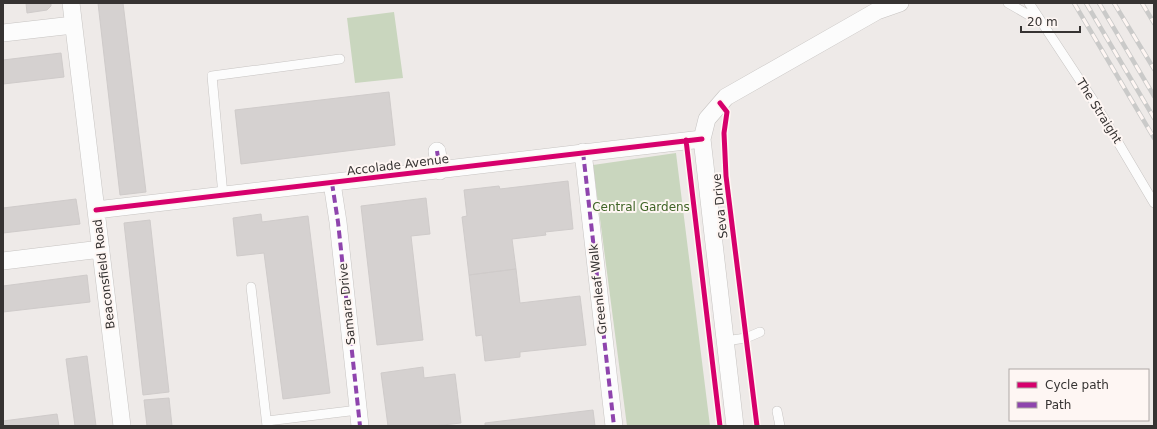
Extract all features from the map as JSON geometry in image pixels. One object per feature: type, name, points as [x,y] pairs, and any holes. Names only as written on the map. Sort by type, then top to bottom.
[{"type":"street","name":"Beaconsfield Road","points":[[71,3],[122,426]]},
{"type":"street","name":"Seva Drive","points":[[735,426],[702,139],[708,119],[726,97],[881,7],[900,3]]},
{"type":"street","points":[[3,33],[73,25]]},
{"type":"street","name":"Accolade Avenue","points":[[96,210],[440,171],[583,152],[702,139]]},
{"type":"street","points":[[437,151],[440,171]]},
{"type":"street","name":"Greenleaf Walk","points":[[583,152],[614,426]]},
{"type":"street","name":"Samara Drive","points":[[332,183],[338,222],[359,418]]},
{"type":"street","points":[[3,261],[101,249]]},
{"type":"lane","name":"The Straight","points":[[1008,3],[1040,21]]},
{"type":"lane","name":"The Straight","points":[[1029,3],[1093,100],[1154,203]]},
{"type":"lane","points":[[223,195],[212,76],[340,58]]},
{"type":"lane","points":[[251,287],[267,423],[359,418]]},
{"type":"lane","points":[[725,341],[746,338],[760,332]]},
{"type":"lane","points":[[777,411],[780,426]]},
{"type":"green space","points":[[394,12],[403,78],[355,83],[347,18]]},
{"type":"green space","name":"Central Gardens","points":[[676,153],[710,426],[627,426],[593,165]]},
{"type":"building","points":[[26,3],[51,3],[51,6],[47,10],[27,13]]},
{"type":"building","points":[[98,3],[123,3],[146,192],[120,195]]},
{"type":"building","points":[[61,53],[64,77],[3,84],[3,60]]},
{"type":"building","points":[[389,92],[395,145],[241,164],[235,110]]},
{"type":"building","points":[[568,181],[573,229],[545,232],[546,235],[512,239],[516,269],[469,275],[462,217],[467,216],[464,190],[499,186],[500,189]]},
{"type":"building","points":[[426,198],[430,234],[411,236],[423,340],[377,345],[361,206]]},
{"type":"building","points":[[76,199],[80,224],[3,233],[3,208]]},
{"type":"building","points":[[261,214],[262,222],[308,216],[330,393],[283,399],[264,253],[237,256],[233,218]]},
{"type":"building","points":[[150,220],[169,392],[143,395],[124,223]]},
{"type":"building","points":[[516,269],[520,303],[580,296],[586,345],[520,352],[520,357],[485,361],[482,335],[476,336],[469,275]]},
{"type":"building","points":[[87,275],[90,302],[3,312],[3,286]]},
{"type":"building","points":[[87,356],[96,426],[75,426],[66,359]]},
{"type":"building","points":[[423,367],[424,378],[455,374],[461,423],[433,426],[388,426],[381,373]]},
{"type":"building","points":[[169,398],[172,426],[147,426],[144,400]]},
{"type":"building","points":[[593,410],[595,426],[485,426],[485,423]]},
{"type":"building","points":[[57,414],[59,426],[3,426],[3,421]]},
{"type":"railway","points":[[1074,3],[1154,138]]},
{"type":"railway","points":[[1086,3],[1154,118]]},
{"type":"railway","points":[[1099,3],[1154,96]]},
{"type":"railway","points":[[1114,3],[1154,69]]},
{"type":"railway","points":[[1142,3],[1154,23]]},
{"type":"marked path","points":[[437,151],[440,171]]},
{"type":"marked path","points":[[583,152],[614,426]]},
{"type":"marked path","points":[[332,183],[338,222],[360,426]]},
{"type":"cycle path","points":[[720,103],[727,112],[724,133],[726,176],[757,426]]},
{"type":"cycle path","points":[[96,210],[702,139]]},
{"type":"cycle path","points":[[686,140],[720,426]]}]
